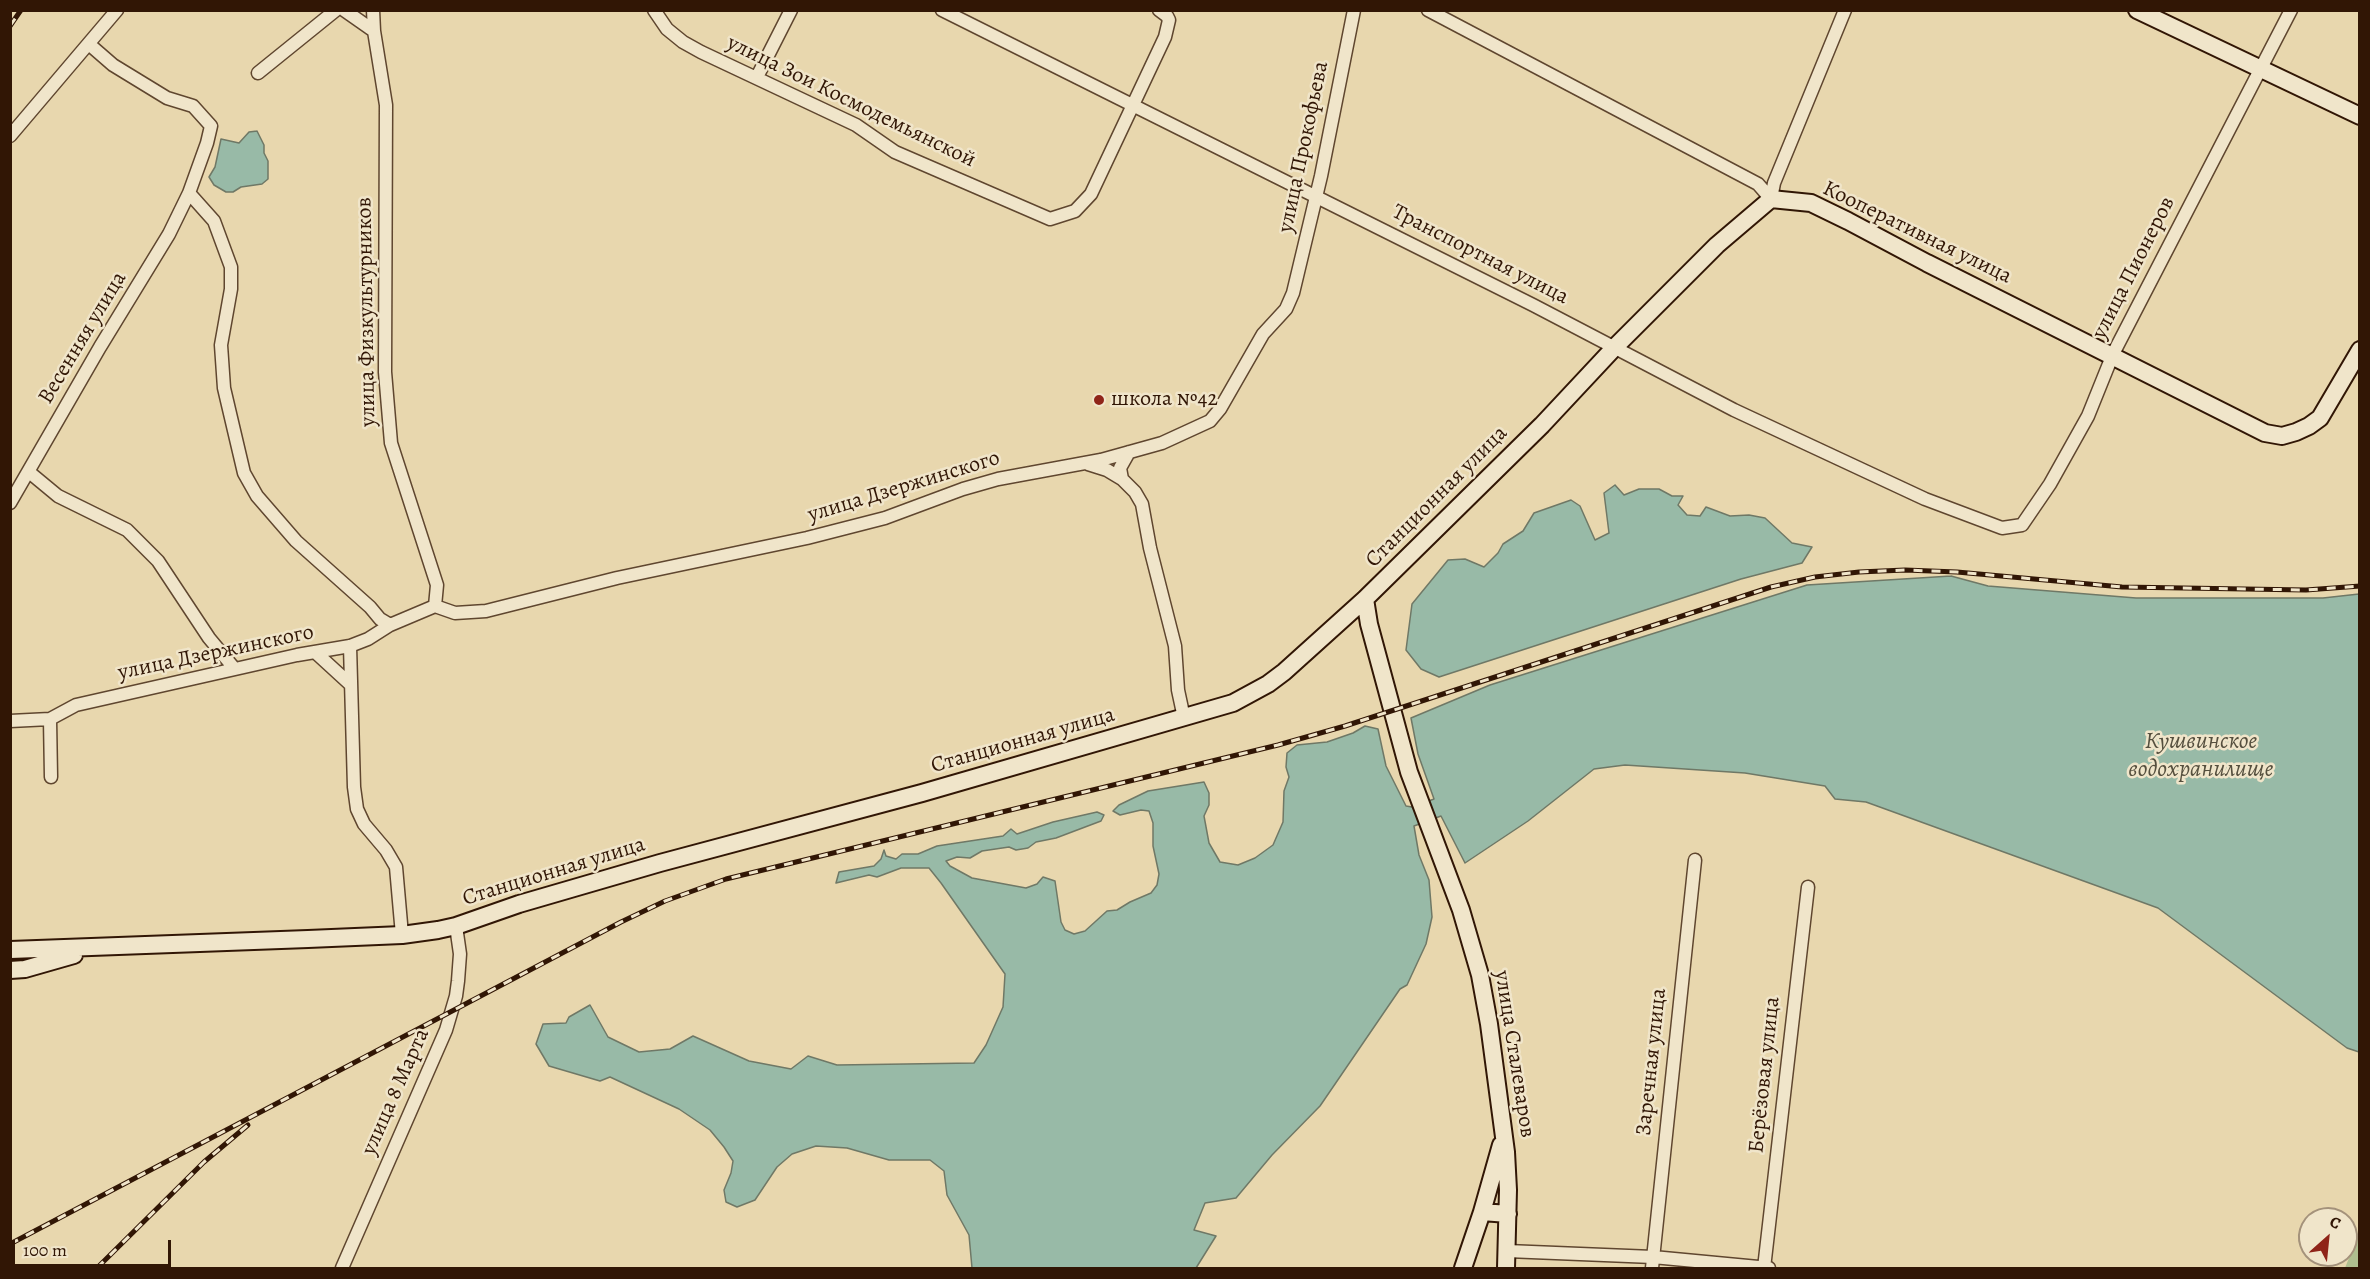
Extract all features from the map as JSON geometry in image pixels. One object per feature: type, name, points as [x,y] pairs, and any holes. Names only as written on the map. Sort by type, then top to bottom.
[{"type":"main road","points":[[2137,10],[2360,116]]},
{"type":"main road","name":"Станционная улица","points":[[10,950],[402,935],[456,926],[519,904],[660,863],[922,793],[1233,703],[1268,684],[1365,599],[1542,425],[1614,348],[1717,245],[1772,199]]},
{"type":"main road","name":"Кооперативная улица","points":[[1772,199],[1810,203],[2113,354],[2265,433],[2282,436],[2296,432],[2320,418],[2360,350]]},
{"type":"main road","name":"улица Сталеваров","points":[[1365,599],[1369,624],[1409,772],[1465,921],[1480,975],[1504,1133],[1508,1190],[1506,1269]]},
{"type":"main road","name":"Станционная улица","points":[[10,970],[25,969],[101,948]]},
{"type":"main road","points":[[1463,1269],[1504,1133]]},
{"type":"main road","points":[[1482,1212],[1508,1214]]},
{"type":"street","points":[[10,136],[90,45],[117,10]]},
{"type":"street","points":[[258,73],[336,10]]},
{"type":"street","points":[[344,10],[374,31]]},
{"type":"street","name":"улица Физкультурников","points":[[373,10],[374,31],[386,105],[386,405],[391,443],[437,585],[435,606]]},
{"type":"street","name":"улица Зои Космодемьянской","points":[[654,10],[666,29],[701,52],[856,125],[895,152],[1050,219],[1075,211],[1091,194],[1165,37],[1169,20],[1159,10]]},
{"type":"street","points":[[757,77],[790,10]]},
{"type":"street","name":"Транспортная улица","points":[[942,10],[1317,196],[1734,410],[1925,499],[2002,528]]},
{"type":"street","name":"улица Прокофьева","points":[[1293,292],[1317,196],[1354,10]]},
{"type":"street","points":[[1428,10],[1758,184],[1772,199]]},
{"type":"street","points":[[1772,199],[1774,183],[1845,10]]},
{"type":"street","name":"улица Пионеров","points":[[2002,528],[2022,525],[2050,484],[2088,416],[2113,354],[2291,10]]},
{"type":"street","points":[[90,45],[113,65],[167,98],[193,106],[211,126],[189,193],[214,221],[231,267],[231,289],[221,345],[224,388],[244,473],[257,496],[296,541],[385,622],[435,606]]},
{"type":"street","name":"Весенняя улица","points":[[10,503],[100,347],[170,234],[189,193]]},
{"type":"street","name":"улица Дзержинского","points":[[435,606],[455,613],[486,611],[617,578],[807,538],[885,518],[963,489],[998,479],[1085,464],[1162,443],[1210,421],[1220,409],[1263,334],[1286,309],[1293,292]]},
{"type":"street","points":[[1122,479],[1120,468],[1129,453]]},
{"type":"street","points":[[1085,464],[1107,470],[1122,479],[1135,492],[1142,504],[1150,548],[1175,646],[1178,690],[1184,718]]},
{"type":"street","points":[[29,472],[58,496],[127,530],[158,561],[209,638],[234,668]]},
{"type":"street","name":"улица Дзержинского","points":[[50,719],[76,705],[234,668],[350,646],[376,634],[385,622]]},
{"type":"street","points":[[350,646],[354,787],[357,809],[364,824],[386,850],[396,867],[402,935]]},
{"type":"street","points":[[315,652],[351,685]]},
{"type":"street","points":[[10,721],[50,719],[51,777]]},
{"type":"street","name":"Заречная улица","points":[[1652,1263],[1695,860]]},
{"type":"street","name":"Берёзовая улица","points":[[1764,1268],[1808,887]]},
{"type":"street","name":"улица 8 Марта","points":[[342,1269],[446,1030],[455,1003],[460,954],[456,926]]},
{"type":"street","points":[[1507,1251],[1652,1263],[1769,1269]]},
{"type":"shaded area","points":[[2359,1233],[2359,1268],[2345,1268],[2358,1267]]},
{"type":"water","points":[[257,131],[268,161],[268,179],[262,184],[241,187],[233,192],[226,192],[214,185],[209,177],[215,167],[221,139],[239,143],[249,132]]},
{"type":"water","points":[[1615,485],[1624,495],[1639,489],[1659,489],[1672,496],[1683,496],[1678,505],[1687,515],[1700,516],[1706,507],[1730,516],[1749,515],[1765,518],[1792,543],[1812,547],[1802,563],[1741,579],[1439,677],[1421,669],[1406,650],[1412,604],[1448,560],[1465,559],[1484,567],[1498,553],[1503,544],[1523,531],[1534,513],[1571,500],[1580,506],[1595,540],[1609,533],[1604,493]]},
{"type":"water","name":"Кушвинское водохранилище","points":[[1951,576],[1988,586],[2136,598],[2323,598],[2359,594],[2359,1052],[2347,1048],[2158,908],[1866,802],[1835,799],[1825,786],[1745,773],[1625,765],[1594,769],[1528,821],[1465,863],[1441,816],[1414,826],[1419,855],[1429,880],[1432,917],[1426,944],[1407,985],[1400,989],[1320,1106],[1272,1155],[1236,1198],[1205,1203],[1194,1230],[1216,1236],[1196,1268],[972,1268],[969,1235],[947,1195],[944,1171],[930,1160],[889,1160],[847,1148],[816,1146],[792,1154],[777,1167],[755,1200],[737,1207],[726,1202],[724,1190],[733,1161],[710,1130],[679,1109],[610,1077],[600,1081],[549,1066],[536,1044],[543,1024],[566,1023],[569,1017],[590,1005],[608,1037],[639,1052],[670,1049],[693,1036],[749,1061],[791,1069],[808,1056],[837,1065],[974,1063],[986,1045],[1003,1007],[1005,974],[941,883],[929,868],[901,868],[877,877],[869,875],[836,883],[839,872],[874,866],[881,859],[884,850],[886,856],[896,859],[902,854],[918,854],[937,846],[1003,836],[1011,829],[1017,834],[1053,822],[1097,812],[1104,815],[1101,821],[1056,838],[1036,842],[1028,848],[1016,850],[1009,847],[982,851],[970,858],[957,857],[946,861],[950,866],[972,878],[1026,888],[1037,884],[1043,877],[1055,881],[1061,922],[1065,930],[1074,934],[1085,931],[1107,911],[1117,910],[1151,893],[1157,885],[1159,874],[1153,846],[1153,823],[1149,811],[1141,810],[1120,815],[1113,811],[1119,805],[1148,791],[1204,782],[1209,793],[1209,805],[1204,816],[1209,843],[1220,862],[1238,865],[1255,858],[1273,845],[1283,822],[1284,791],[1289,777],[1286,767],[1287,753],[1297,745],[1327,742],[1365,726],[1378,729],[1386,766],[1406,806],[1412,807],[1434,799],[1418,754],[1411,718],[1490,685],[1807,585]]},
{"type":"railway","points":[[10,26],[21,10]]},
{"type":"railway","points":[[10,1244],[621,922],[665,901],[726,879],[1278,745],[1345,726],[1771,587],[1815,577],[1905,570],[1957,572],[2122,587],[2306,590],[2360,586]]},
{"type":"railway","points":[[97,1268],[204,1162],[248,1125]]},
{"type":"place","name":"школа №42","points":[[1099,400]]}]
